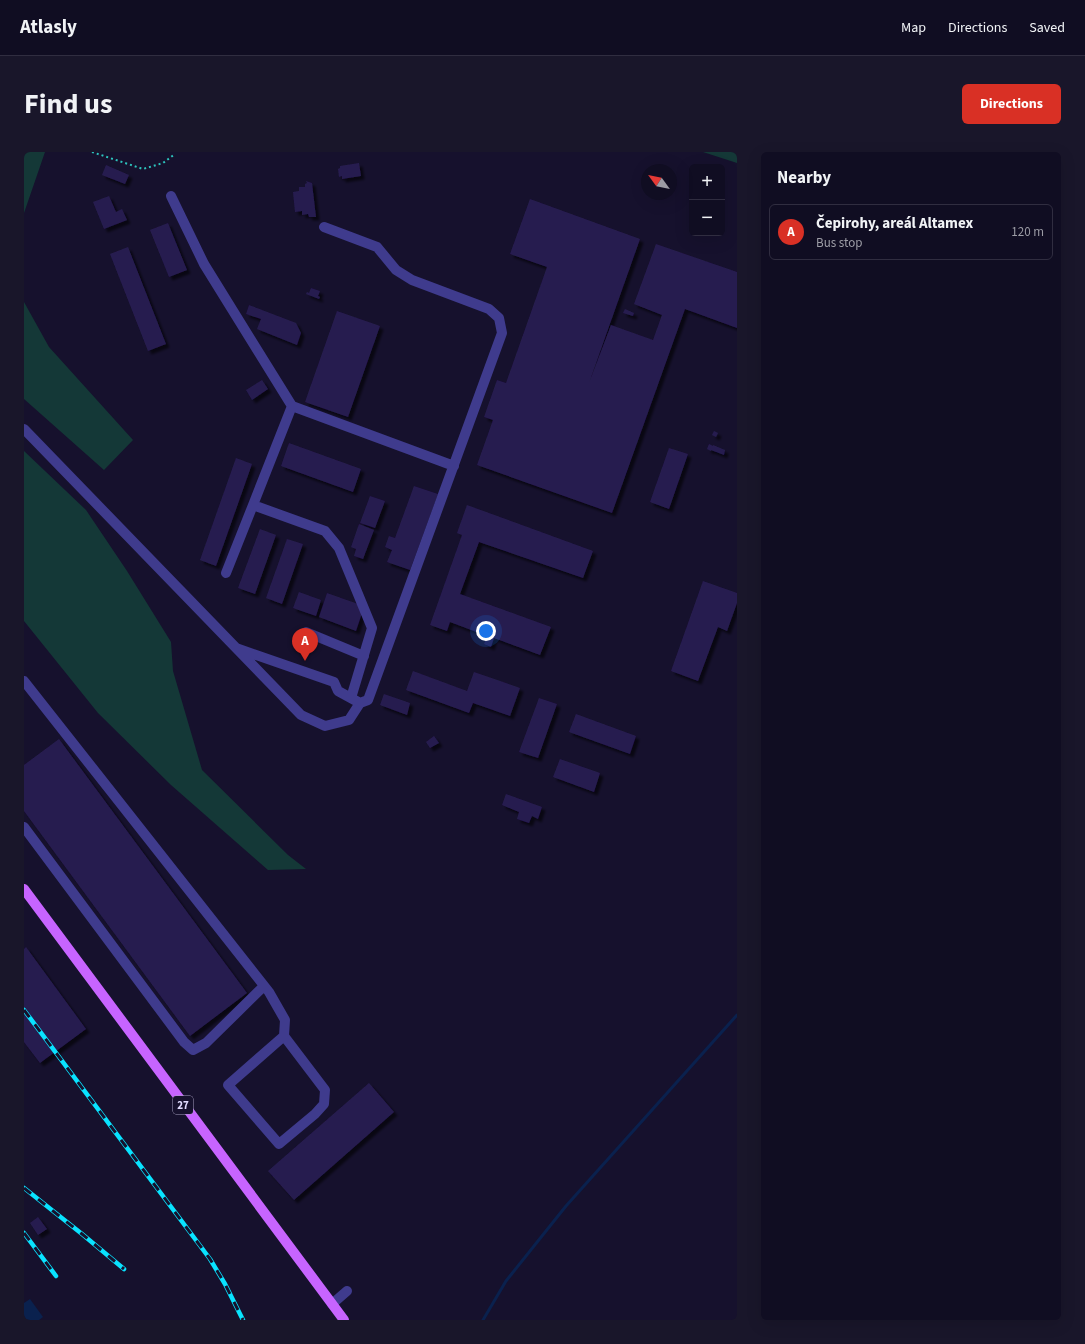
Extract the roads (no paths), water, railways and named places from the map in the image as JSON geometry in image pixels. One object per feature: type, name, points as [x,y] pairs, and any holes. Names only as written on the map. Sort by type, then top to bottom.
[{"type":"main road","name":"27","points":[[24,889],[344,1320]]},
{"type":"lane","points":[[171,196],[204,264],[292,406],[454,466]]},
{"type":"lane","points":[[236,648],[334,682],[338,691],[356,700],[368,700],[502,333],[499,318],[489,309],[412,280],[396,270],[377,247],[324,227]]},
{"type":"lane","points":[[226,573],[292,406]]},
{"type":"lane","points":[[24,429],[301,715],[325,726],[349,720],[356,700],[364,656],[372,628],[339,548],[325,531],[253,505]]},
{"type":"lane","points":[[306,632],[364,656]]},
{"type":"lane","points":[[24,681],[264,986],[285,1020],[284,1036],[325,1090],[324,1104],[315,1114],[279,1144],[228,1085],[284,1036]]},
{"type":"lane","points":[[24,827],[184,1042],[193,1050],[206,1043],[264,986]]},
{"type":"lane","points":[[332,1304],[347,1291]]},
{"type":"water","points":[[30,1299],[43,1317],[39,1320],[24,1320],[24,1303]]},
{"type":"waterway","points":[[483,1320],[506,1281],[566,1206],[737,1015]]},
{"type":"railway","points":[[24,1010],[210,1259],[225,1284],[243,1320]]},
{"type":"railway","points":[[24,1188],[124,1269]]},
{"type":"railway","points":[[24,1233],[56,1276]]},
{"type":"place","name":"Čepirohy, areál Altamex","points":[[305,661]]}]
